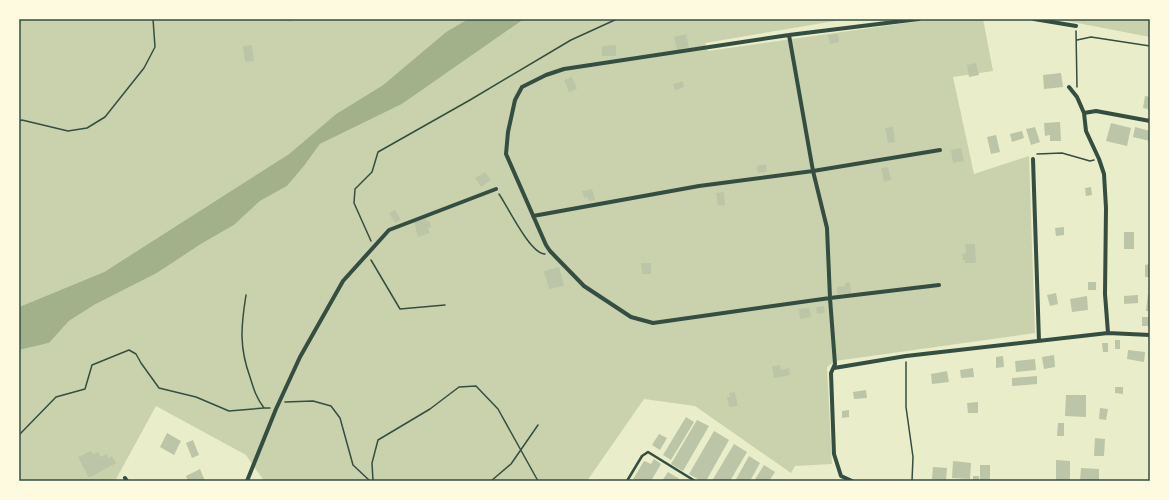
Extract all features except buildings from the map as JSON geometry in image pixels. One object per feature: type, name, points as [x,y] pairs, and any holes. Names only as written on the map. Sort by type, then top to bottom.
[{"type":"street","points":[[919,19],[789,35],[564,69],[522,87],[515,100],[511,116],[506,154],[546,246],[584,286],[631,317],[653,323],[830,298],[939,285]]},
{"type":"street","points":[[1034,19],[1076,26]]},
{"type":"street","points":[[789,35],[813,171],[827,228],[834,368],[831,373],[834,454],[841,476],[852,481]]},
{"type":"street","points":[[1069,88],[1078,97],[1084,113],[1086,131],[1100,159],[1104,174],[1106,208],[1105,278],[1108,333]]},
{"type":"street","points":[[1084,113],[1096,111],[1150,121]]},
{"type":"street","points":[[533,216],[699,186],[813,171],[940,150]]},
{"type":"street","points":[[1033,159],[1039,341]]},
{"type":"street","points":[[247,481],[276,409],[300,357],[343,281],[373,246],[390,230],[496,189]]},
{"type":"street","points":[[834,368],[906,356],[1108,333],[1150,335]]},
{"type":"lane","points":[[627,481],[642,456],[648,452],[695,481]]},
{"type":"path","points":[[19,121],[22,120],[68,131],[87,128],[105,117],[144,68],[155,47],[153,19]]},
{"type":"path","points":[[373,246],[354,203],[355,189],[372,172],[378,152],[470,100],[570,40],[617,19]]},
{"type":"path","points":[[1076,26],[1078,97]]},
{"type":"path","points":[[1077,40],[1091,37],[1150,46]]},
{"type":"path","points":[[1033,159],[1036,154],[1062,153],[1090,161],[1100,159]]},
{"type":"path","points":[[496,189],[513,220],[537,252],[544,255],[550,251]]},
{"type":"path","points":[[367,253],[400,310],[445,305]]},
{"type":"path","points":[[246,294],[242,316],[241,342],[244,360],[257,398],[264,408]]},
{"type":"path","points":[[19,435],[56,397],[85,389],[92,365],[129,350],[136,354],[140,363],[159,388],[196,397],[229,410],[264,408],[276,409]]},
{"type":"path","points":[[906,356],[906,407],[912,457],[912,481]]},
{"type":"path","points":[[373,481],[372,463],[378,440],[430,409],[459,388],[476,386],[498,409],[538,481]]},
{"type":"path","points":[[280,402],[313,401],[331,406],[340,418],[353,465],[370,481]]},
{"type":"path","points":[[491,481],[511,464],[538,425]]},
{"type":"path","points":[[19,448],[19,480]]},
{"type":"shaded area","points":[[19,19],[468,19],[446,32],[383,85],[336,114],[289,154],[104,272],[19,307]]},
{"type":"shaded area","points":[[468,19],[524,19],[402,104],[320,144],[287,186],[260,201],[234,225],[201,244],[157,273],[94,305],[69,321],[49,343],[19,350],[19,307],[104,272],[289,154],[336,114],[383,85],[446,32]]},
{"type":"shaded area","points":[[524,19],[854,19],[705,43],[708,51],[934,19],[983,19],[993,71],[953,77],[974,174],[1029,156],[1035,333],[835,361],[827,367],[832,464],[795,466],[791,473],[695,406],[644,399],[587,481],[264,481],[246,455],[156,406],[115,481],[19,481],[19,350],[49,343],[69,321],[94,305],[157,273],[201,244],[234,225],[260,201],[287,186],[320,144],[402,104]]},
{"type":"shaded area","points":[[1056,19],[1150,19],[1150,37],[1067,21]]}]
